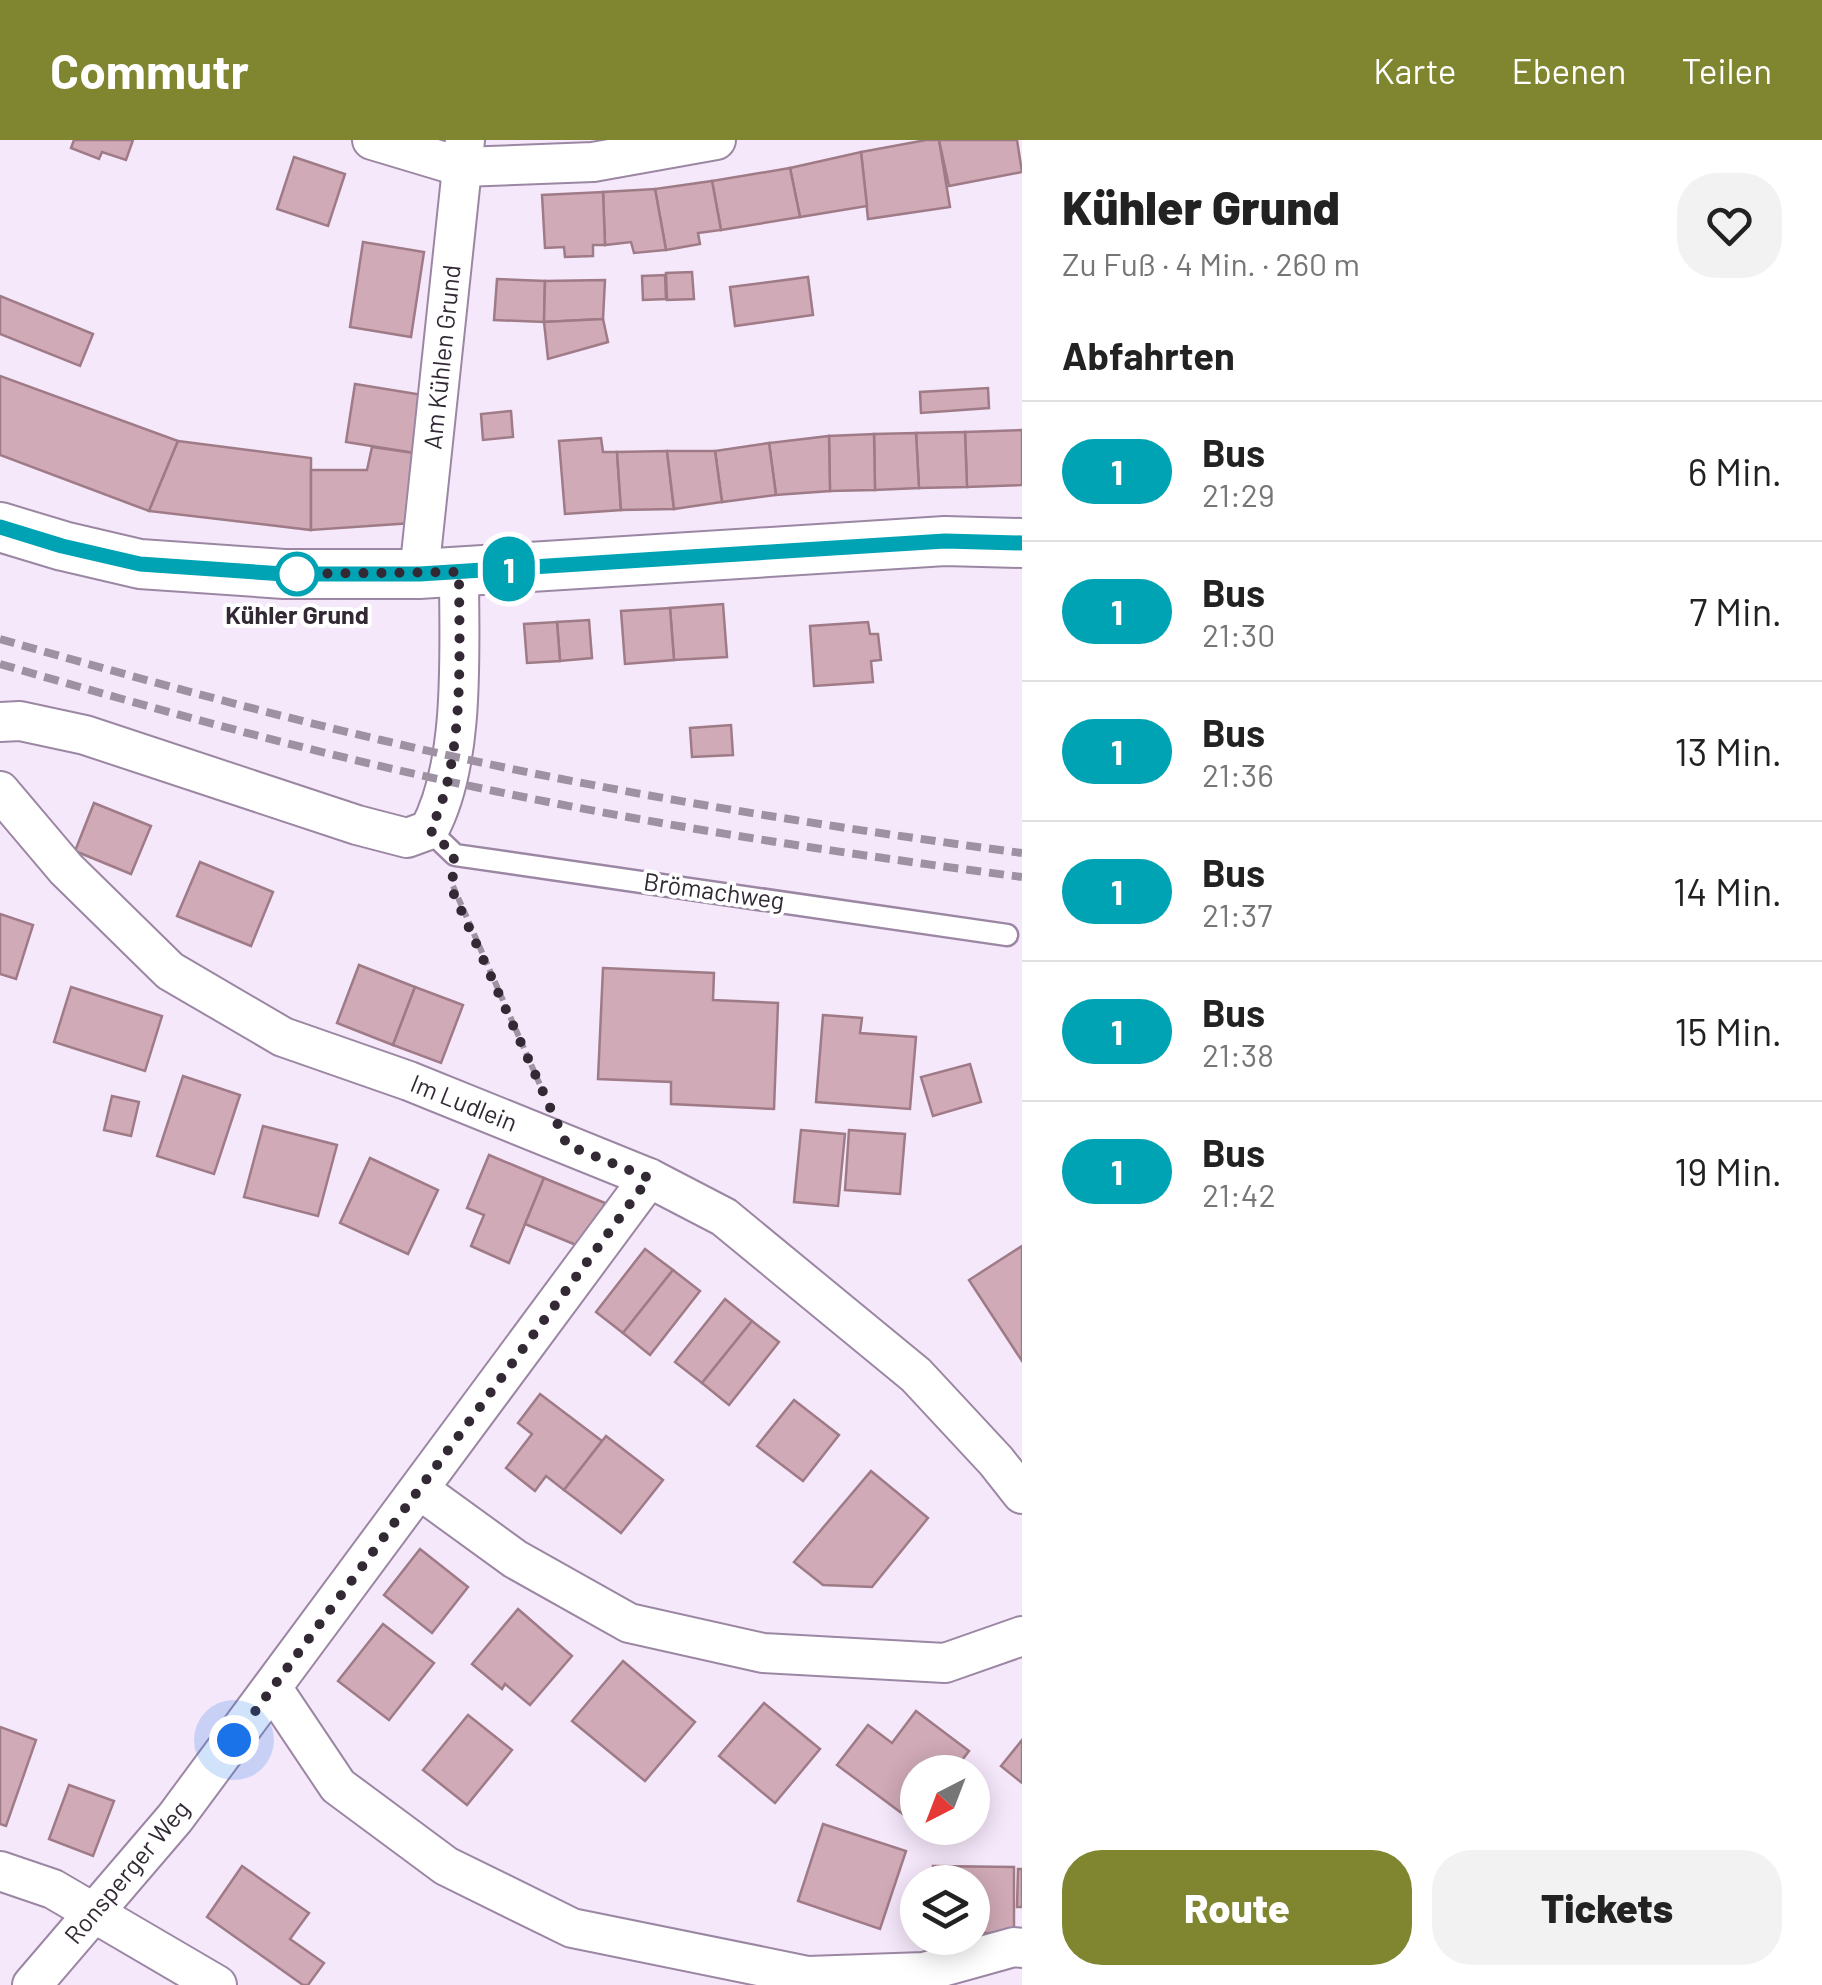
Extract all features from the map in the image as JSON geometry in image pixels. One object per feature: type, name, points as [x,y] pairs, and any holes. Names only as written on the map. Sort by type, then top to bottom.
[{"type":"street","points":[[372,140],[463,154],[593,162],[716,140]]},
{"type":"street","name":"Am Kühlen Grund","points":[[439,573],[463,154]]},
{"type":"street","points":[[0,527],[140,564],[284,574],[439,573],[945,541],[1022,543]]},
{"type":"street","points":[[439,573],[459,678],[441,808],[442,843]]},
{"type":"street","name":"Brömachweg","points":[[0,722],[20,721],[86,735],[357,824],[442,843]]},
{"type":"street","name":"Im Ludlein","points":[[0,791],[66,869],[170,971],[283,1038],[409,1080],[649,1178],[724,1217],[916,1375],[996,1460],[1022,1494]]},
{"type":"street","name":"Ronsperger Weg","points":[[32,1985],[176,1818],[649,1178]]},
{"type":"street","points":[[420,1490],[515,1558],[629,1623],[763,1653],[945,1663],[1022,1636]]},
{"type":"street","points":[[273,1688],[338,1786],[446,1866],[572,1928],[808,1976],[924,1972],[1022,1948]]},
{"type":"street","points":[[0,1871],[53,1890],[217,1985]]},
{"type":"lane","name":"Brömachweg","points":[[442,843],[1007,935]]},
{"type":"path","points":[[442,843],[452,890],[567,1145]]},
{"type":"building","points":[[74,140],[133,140],[126,160],[102,152],[99,159],[71,148]]},
{"type":"building","points":[[939,140],[950,207],[868,219],[861,152]]},
{"type":"building","points":[[939,140],[1017,140],[1022,172],[949,186]]},
{"type":"building","points":[[861,152],[867,206],[800,217],[790,168]]},
{"type":"building","points":[[294,157],[345,174],[328,226],[277,209]]},
{"type":"building","points":[[790,168],[800,217],[721,230],[712,181]]},
{"type":"building","points":[[712,181],[721,230],[698,233],[700,244],[666,250],[655,189]]},
{"type":"building","points":[[655,189],[666,250],[634,253],[631,242],[605,245],[603,192]]},
{"type":"building","points":[[603,192],[605,245],[593,245],[593,256],[565,257],[564,247],[545,248],[542,195]]},
{"type":"building","points":[[363,242],[424,252],[411,337],[350,327]]},
{"type":"building","points":[[692,272],[694,299],[667,300],[666,273]]},
{"type":"building","points":[[665,275],[666,299],[643,300],[642,276]]},
{"type":"building","points":[[808,277],[813,315],[735,326],[730,287]]},
{"type":"building","points":[[497,279],[545,281],[544,322],[494,320]]},
{"type":"building","points":[[605,280],[603,319],[544,322],[545,281]]},
{"type":"building","points":[[0,296],[93,334],[80,366],[0,334]]},
{"type":"building","points":[[603,319],[608,342],[548,359],[544,322]]},
{"type":"building","points":[[0,376],[178,441],[149,511],[0,455]]},
{"type":"building","points":[[355,384],[429,396],[421,454],[346,442]]},
{"type":"building","points":[[988,388],[989,408],[921,413],[920,392]]},
{"type":"building","points":[[511,411],[513,437],[483,440],[481,414]]},
{"type":"building","points":[[1022,430],[1022,485],[967,487],[965,432]]},
{"type":"building","points":[[965,432],[967,487],[919,488],[916,433]]},
{"type":"building","points":[[916,433],[919,488],[875,490],[874,434]]},
{"type":"building","points":[[874,434],[875,490],[830,491],[829,436]]},
{"type":"building","points":[[829,436],[830,491],[776,495],[769,443]]},
{"type":"building","points":[[601,438],[603,452],[617,452],[621,510],[565,514],[559,441]]},
{"type":"building","points":[[178,441],[311,458],[311,530],[149,511]]},
{"type":"building","points":[[769,443],[776,495],[722,502],[715,451]]},
{"type":"building","points":[[372,447],[421,454],[412,523],[311,530],[311,470],[367,470]]},
{"type":"building","points":[[667,451],[674,509],[621,510],[617,452]]},
{"type":"building","points":[[667,451],[715,451],[722,502],[674,509]]},
{"type":"building","points":[[723,604],[727,657],[674,660],[670,608]]},
{"type":"building","points":[[670,608],[674,660],[625,664],[621,611]]},
{"type":"building","points":[[589,620],[592,658],[560,661],[557,622]]},
{"type":"building","points":[[557,622],[560,661],[527,663],[524,624]]},
{"type":"building","points":[[868,622],[870,634],[878,634],[881,660],[871,661],[873,682],[814,686],[810,626]]},
{"type":"building","points":[[731,725],[733,755],[692,757],[690,728]]},
{"type":"building","points":[[94,803],[151,826],[131,874],[75,851]]},
{"type":"building","points":[[200,862],[273,892],[251,946],[177,916]]},
{"type":"building","points":[[0,914],[33,925],[16,979],[0,974]]},
{"type":"building","points":[[359,965],[415,987],[393,1045],[337,1023]]},
{"type":"building","points":[[603,968],[714,973],[713,1000],[778,1003],[774,1109],[671,1104],[671,1082],[598,1079]]},
{"type":"building","points":[[71,987],[162,1016],[145,1071],[54,1042]]},
{"type":"building","points":[[415,987],[463,1005],[441,1063],[393,1045]]},
{"type":"building","points":[[823,1015],[862,1018],[860,1033],[916,1037],[910,1109],[816,1102]]},
{"type":"building","points":[[970,1064],[981,1102],[933,1116],[921,1077]]},
{"type":"building","points":[[183,1076],[240,1095],[214,1174],[157,1156]]},
{"type":"building","points":[[112,1096],[139,1102],[131,1136],[104,1130]]},
{"type":"building","points":[[263,1126],[337,1145],[318,1216],[244,1197]]},
{"type":"building","points":[[801,1130],[845,1134],[838,1206],[794,1202]]},
{"type":"building","points":[[849,1130],[905,1134],[900,1194],[845,1190]]},
{"type":"building","points":[[489,1155],[544,1178],[509,1263],[471,1246],[484,1215],[467,1208]]},
{"type":"building","points":[[370,1158],[438,1190],[408,1254],[340,1223]]},
{"type":"building","points":[[544,1178],[605,1203],[586,1249],[525,1224]]},
{"type":"building","points":[[1022,1246],[1022,1361],[969,1280]]},
{"type":"building","points":[[645,1249],[673,1270],[623,1333],[596,1312]]},
{"type":"building","points":[[673,1270],[700,1291],[650,1355],[623,1333]]},
{"type":"building","points":[[725,1299],[752,1321],[702,1383],[675,1362]]},
{"type":"building","points":[[752,1321],[779,1342],[729,1405],[702,1383]]},
{"type":"building","points":[[540,1394],[602,1441],[564,1490],[546,1476],[535,1491],[506,1468],[532,1434],[518,1423]]},
{"type":"building","points":[[794,1400],[839,1435],[803,1481],[757,1446]]},
{"type":"building","points":[[606,1436],[663,1480],[621,1533],[564,1490]]},
{"type":"building","points":[[871,1471],[928,1518],[872,1587],[823,1585],[794,1562]]},
{"type":"building","points":[[420,1549],[468,1587],[432,1633],[384,1595]]},
{"type":"building","points":[[518,1609],[572,1656],[530,1705],[505,1684],[502,1689],[472,1664]]},
{"type":"building","points":[[383,1624],[434,1663],[389,1720],[338,1681]]},
{"type":"building","points":[[623,1661],[695,1722],[645,1781],[572,1721]]},
{"type":"building","points":[[764,1703],[820,1749],[775,1803],[719,1756]]},
{"type":"building","points":[[916,1711],[969,1751],[966,1755],[900,1755],[900,1812],[837,1765],[868,1725],[892,1743]]},
{"type":"building","points":[[468,1715],[512,1750],[467,1805],[423,1770]]},
{"type":"building","points":[[0,1727],[36,1740],[6,1826],[0,1824]]},
{"type":"building","points":[[1022,1740],[1022,1783],[1001,1766]]},
{"type":"building","points":[[69,1785],[114,1801],[93,1856],[49,1839]]},
{"type":"building","points":[[823,1824],[906,1851],[880,1929],[798,1901]]},
{"type":"building","points":[[242,1866],[309,1913],[290,1939],[324,1963],[308,1985],[207,1917]]},
{"type":"building","points":[[990,1867],[1014,1867],[1014,1933],[990,1933]]},
{"type":"building","points":[[1018,1869],[1022,1869],[1022,1907],[1017,1907]]},
{"type":"railway","points":[[0,639],[333,729],[540,775],[700,804],[1022,853]]},
{"type":"railway","points":[[0,664],[248,733],[499,792],[760,839],[1022,877]]},
{"type":"bus line","name":"1","points":[[0,527],[140,564],[284,574],[420,574],[945,541],[1022,543]]},
{"type":"place","name":"Kühler Grund","points":[[297,574]]},
{"type":"route","points":[[234,1740],[649,1178],[567,1145],[452,890],[454,855],[430,830],[441,808],[453,740],[459,678],[459,572],[284,574],[297,574]]}]
